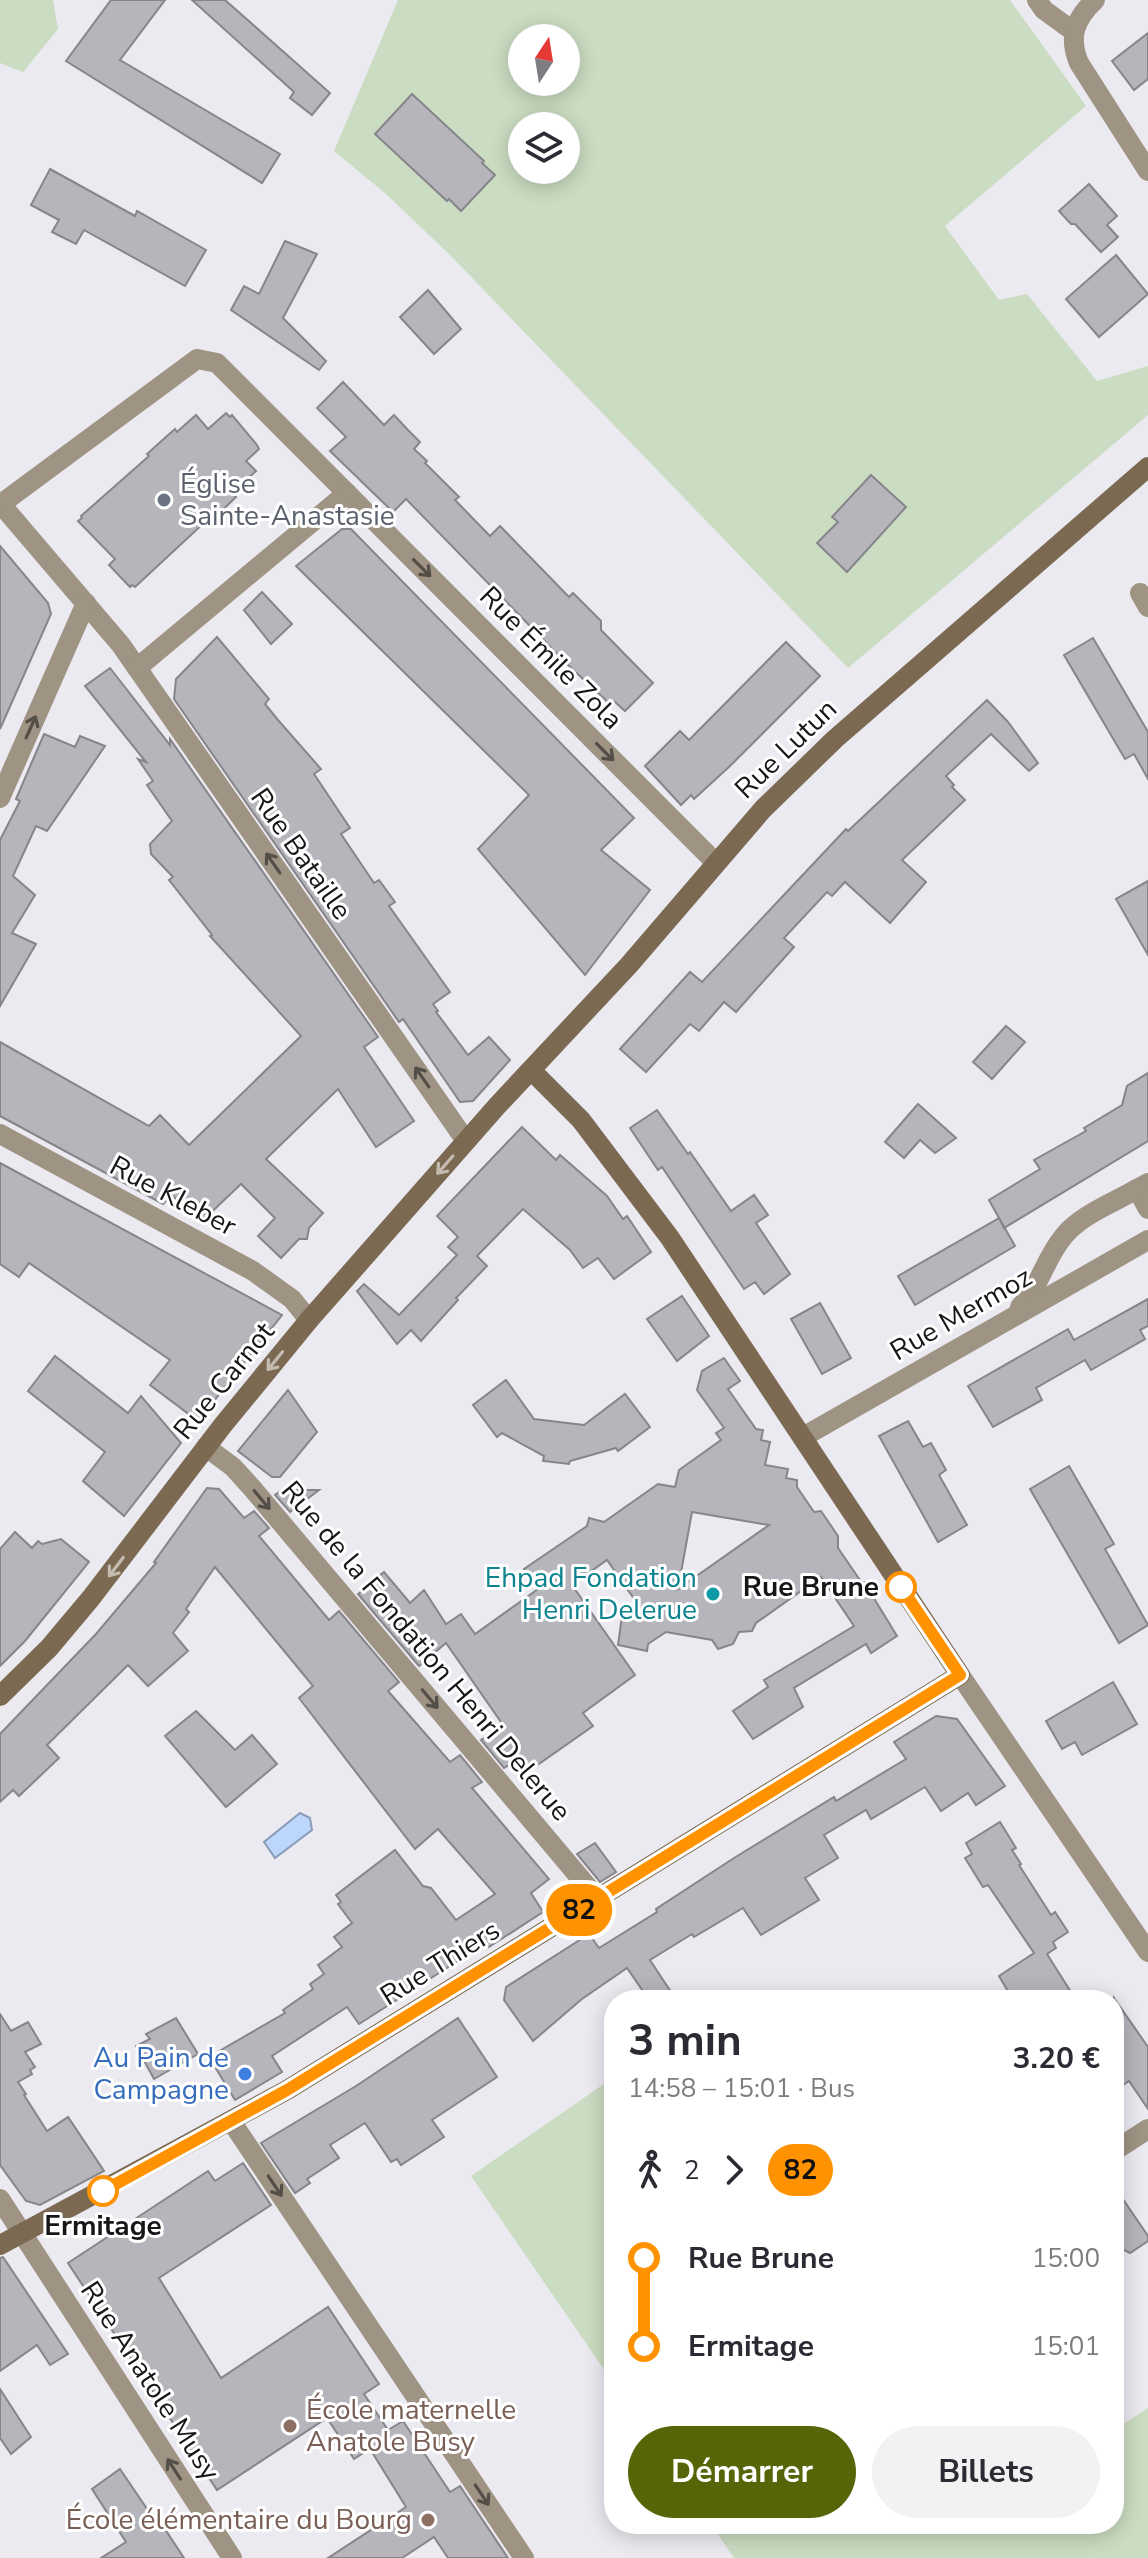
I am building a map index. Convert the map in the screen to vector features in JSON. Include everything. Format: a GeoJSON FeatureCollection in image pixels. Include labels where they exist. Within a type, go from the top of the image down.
{"type":"FeatureCollection","features":[{"type":"Feature","properties":{"kind":"main road","name":"Rue Lutun"},"geometry":{"type":"LineString","coordinates":[[497,1106],[618,977],[763,809],[825,748],[1148,467]]}},
{"type":"Feature","properties":{"kind":"main road"},"geometry":{"type":"LineString","coordinates":[[531,1070],[581,1120],[689,1265],[960,1675]]}},
{"type":"Feature","properties":{"kind":"main road","name":"Rue Carnot"},"geometry":{"type":"LineString","coordinates":[[0,1696],[61,1634],[309,1320],[497,1106]]}},
{"type":"Feature","properties":{"kind":"main road","name":"Rue Thiers"},"geometry":{"type":"LineString","coordinates":[[0,2245],[231,2121],[347,2054],[960,1675]]}},
{"type":"Feature","properties":{"kind":"street"},"geometry":{"type":"LineString","coordinates":[[1037,0],[1044,10],[1073,31]]}},
{"type":"Feature","properties":{"kind":"street"},"geometry":{"type":"LineString","coordinates":[[1095,0],[1081,14],[1073,31],[1073,47],[1079,63],[1148,171]]}},
{"type":"Feature","properties":{"kind":"street","name":"Rue Émile Zola"},"geometry":{"type":"LineString","coordinates":[[1,503],[197,359],[217,363],[715,862]]}},
{"type":"Feature","properties":{"kind":"street"},"geometry":{"type":"LineString","coordinates":[[137,668],[347,493]]}},
{"type":"Feature","properties":{"kind":"street","name":"Rue Bataille"},"geometry":{"type":"LineString","coordinates":[[1,503],[137,668],[466,1141]]}},
{"type":"Feature","properties":{"kind":"street"},"geometry":{"type":"LineString","coordinates":[[0,798],[86,603]]}},
{"type":"Feature","properties":{"kind":"street","name":"Rue Kleber"},"geometry":{"type":"LineString","coordinates":[[0,1134],[241,1264],[284,1293],[309,1320]]}},
{"type":"Feature","properties":{"kind":"street"},"geometry":{"type":"LineString","coordinates":[[1006,1320],[1036,1288],[1057,1245],[1070,1229],[1142,1186],[1148,1209]]}},
{"type":"Feature","properties":{"kind":"street","name":"Rue Mermoz"},"geometry":{"type":"LineString","coordinates":[[803,1437],[1148,1240]]}},
{"type":"Feature","properties":{"kind":"street","name":"Rue de la Fondation Henri Delerue"},"geometry":{"type":"LineString","coordinates":[[206,1447],[242,1476],[597,1898]]}},
{"type":"Feature","properties":{"kind":"street"},"geometry":{"type":"LineString","coordinates":[[960,1675],[1148,1952]]}},
{"type":"Feature","properties":{"kind":"street"},"geometry":{"type":"LineString","coordinates":[[231,2121],[524,2558]]}},
{"type":"Feature","properties":{"kind":"street"},"geometry":{"type":"LineString","coordinates":[[1124,2145],[1148,2129]]}},
{"type":"Feature","properties":{"kind":"street","name":"Rue Anatole Musy"},"geometry":{"type":"LineString","coordinates":[[0,2199],[232,2558]]}},
{"type":"Feature","properties":{"kind":"green space"},"geometry":{"type":"Polygon","coordinates":[[[0,0],[53,0],[58,29],[23,72],[0,63],[0,0]]]}},
{"type":"Feature","properties":{"kind":"green space"},"geometry":{"type":"Polygon","coordinates":[[[398,0],[1010,0],[1086,106],[945,226],[999,300],[1027,294],[1097,381],[1148,366],[1148,415],[848,668],[451,256],[385,193],[334,151],[398,0]]]}},
{"type":"Feature","properties":{"kind":"green space"},"geometry":{"type":"Polygon","coordinates":[[[604,2084],[604,2369],[471,2176],[604,2084]]]}},
{"type":"Feature","properties":{"kind":"green space"},"geometry":{"type":"Polygon","coordinates":[[[1148,2408],[1148,2558],[734,2558],[718,2534],[1124,2534],[1124,2424],[1148,2408]]]}},
{"type":"Feature","properties":{"kind":"water"},"geometry":{"type":"Polygon","coordinates":[[[300,1813],[310,1818],[312,1830],[275,1858],[264,1842],[300,1813]]]}},
{"type":"Feature","properties":{"kind":"building"},"geometry":{"type":"Polygon","coordinates":[[[111,0],[165,0],[120,60],[280,154],[262,183],[66,61],[111,0]]]}},
{"type":"Feature","properties":{"kind":"building"},"geometry":{"type":"Polygon","coordinates":[[[192,0],[225,0],[330,93],[312,115],[290,98],[294,92],[192,0]]]}},
{"type":"Feature","properties":{"kind":"building"},"geometry":{"type":"Polygon","coordinates":[[[1148,33],[1148,79],[1134,90],[1112,61],[1148,33]]]}},
{"type":"Feature","properties":{"kind":"building"},"geometry":{"type":"Polygon","coordinates":[[[412,94],[495,175],[461,211],[375,134],[412,94]]]}},
{"type":"Feature","properties":{"kind":"building"},"geometry":{"type":"Polygon","coordinates":[[[50,169],[135,216],[137,211],[206,250],[185,286],[84,230],[76,244],[52,232],[59,220],[31,205],[50,169]]]}},
{"type":"Feature","properties":{"kind":"building"},"geometry":{"type":"Polygon","coordinates":[[[1089,184],[1117,216],[1107,225],[1118,237],[1101,252],[1059,211],[1089,184]]]}},
{"type":"Feature","properties":{"kind":"building"},"geometry":{"type":"Polygon","coordinates":[[[285,241],[317,254],[283,318],[326,361],[319,370],[231,310],[244,286],[259,294],[285,241]]]}},
{"type":"Feature","properties":{"kind":"building"},"geometry":{"type":"Polygon","coordinates":[[[1116,255],[1148,294],[1099,337],[1066,299],[1116,255]]]}},
{"type":"Feature","properties":{"kind":"building"},"geometry":{"type":"Polygon","coordinates":[[[428,290],[461,329],[434,354],[400,317],[428,290]]]}},
{"type":"Feature","properties":{"kind":"building"},"geometry":{"type":"Polygon","coordinates":[[[343,382],[384,425],[394,415],[420,442],[414,449],[459,497],[455,500],[490,536],[500,526],[569,597],[573,593],[601,621],[601,630],[653,683],[625,711],[615,702],[612,706],[568,665],[406,499],[393,512],[330,451],[346,437],[317,408],[343,382]]]}},
{"type":"Feature","properties":{"kind":"building","name":"Église Sainte-Anastasie"},"geometry":{"type":"Polygon","coordinates":[[[226,413],[230,417],[232,415],[257,445],[259,449],[246,461],[256,471],[232,493],[236,497],[208,524],[206,521],[135,587],[130,587],[109,565],[115,559],[78,521],[175,429],[177,432],[196,415],[208,429],[226,413]]]}},
{"type":"Feature","properties":{"kind":"building"},"geometry":{"type":"Polygon","coordinates":[[[871,475],[906,507],[847,572],[817,543],[838,522],[832,517],[871,475]]]}},
{"type":"Feature","properties":{"kind":"building"},"geometry":{"type":"Polygon","coordinates":[[[342,529],[351,529],[634,818],[601,850],[650,890],[585,975],[478,849],[529,795],[296,566],[342,529]]]}},
{"type":"Feature","properties":{"kind":"building"},"geometry":{"type":"Polygon","coordinates":[[[0,546],[48,603],[51,614],[0,729],[0,546]]]}},
{"type":"Feature","properties":{"kind":"building"},"geometry":{"type":"Polygon","coordinates":[[[262,592],[292,624],[271,644],[244,610],[262,592]]]}},
{"type":"Feature","properties":{"kind":"building"},"geometry":{"type":"Polygon","coordinates":[[[217,637],[269,699],[265,704],[321,769],[314,774],[350,828],[341,834],[374,883],[379,880],[395,902],[389,906],[450,992],[433,1004],[436,1012],[468,1055],[489,1037],[510,1060],[473,1101],[460,1102],[403,1019],[399,1022],[174,699],[176,679],[217,637]]]}},
{"type":"Feature","properties":{"kind":"building"},"geometry":{"type":"Polygon","coordinates":[[[1093,638],[1148,732],[1148,779],[1134,754],[1125,759],[1064,655],[1093,638]]]}},
{"type":"Feature","properties":{"kind":"building"},"geometry":{"type":"Polygon","coordinates":[[[786,642],[820,676],[730,766],[694,799],[691,795],[681,805],[645,766],[680,731],[689,740],[786,642]]]}},
{"type":"Feature","properties":{"kind":"building"},"geometry":{"type":"Polygon","coordinates":[[[110,668],[170,745],[170,739],[378,1037],[364,1047],[414,1121],[376,1147],[338,1089],[266,1159],[323,1213],[309,1228],[307,1239],[299,1239],[281,1258],[258,1236],[275,1218],[241,1184],[200,1223],[172,1195],[163,1204],[0,1116],[0,1042],[149,1126],[160,1115],[189,1145],[301,1036],[210,936],[169,880],[173,877],[151,854],[150,844],[172,821],[147,785],[153,781],[138,759],[146,762],[85,686],[110,668]]]}},
{"type":"Feature","properties":{"kind":"building"},"geometry":{"type":"Polygon","coordinates":[[[987,700],[1008,722],[1038,763],[1029,771],[991,734],[946,776],[965,800],[902,860],[926,882],[890,923],[845,882],[832,896],[827,892],[784,938],[794,947],[736,1012],[724,1002],[699,1031],[690,1024],[646,1072],[620,1049],[690,972],[702,982],[846,829],[848,831],[987,700]]]}},
{"type":"Feature","properties":{"kind":"building"},"geometry":{"type":"Polygon","coordinates":[[[44,734],[75,747],[80,736],[105,746],[47,831],[36,826],[13,876],[35,895],[12,933],[36,944],[0,1006],[0,840],[20,801],[16,799],[44,734]]]}},
{"type":"Feature","properties":{"kind":"building"},"geometry":{"type":"Polygon","coordinates":[[[1148,881],[1148,955],[1116,899],[1148,881]]]}},
{"type":"Feature","properties":{"kind":"building"},"geometry":{"type":"Polygon","coordinates":[[[1006,1026],[1025,1042],[992,1079],[973,1062],[1006,1026]]]}},
{"type":"Feature","properties":{"kind":"building"},"geometry":{"type":"Polygon","coordinates":[[[1148,1073],[1148,1141],[1005,1228],[1015,1246],[915,1305],[898,1276],[999,1218],[989,1200],[1040,1169],[1034,1160],[1086,1131],[1084,1128],[1122,1105],[1127,1086],[1148,1073]]]}},
{"type":"Feature","properties":{"kind":"building"},"geometry":{"type":"Polygon","coordinates":[[[918,1104],[956,1138],[935,1153],[920,1140],[904,1158],[885,1142],[918,1104]]]}},
{"type":"Feature","properties":{"kind":"building"},"geometry":{"type":"Polygon","coordinates":[[[657,1110],[731,1211],[754,1195],[768,1215],[756,1223],[790,1274],[764,1294],[755,1282],[744,1289],[662,1167],[658,1170],[630,1128],[657,1110]]]}},
{"type":"Feature","properties":{"kind":"building"},"geometry":{"type":"Polygon","coordinates":[[[522,1127],[556,1160],[560,1155],[607,1196],[623,1219],[627,1216],[651,1252],[614,1279],[598,1258],[583,1268],[570,1250],[523,1209],[477,1256],[487,1266],[421,1341],[411,1330],[397,1344],[357,1291],[364,1284],[399,1315],[457,1255],[448,1247],[458,1237],[437,1216],[522,1127]]]}},
{"type":"Feature","properties":{"kind":"building"},"geometry":{"type":"Polygon","coordinates":[[[0,1163],[282,1315],[198,1421],[150,1385],[170,1360],[29,1263],[19,1277],[0,1264],[0,1163]]]}},
{"type":"Feature","properties":{"kind":"building"},"geometry":{"type":"Polygon","coordinates":[[[682,1296],[709,1336],[677,1361],[647,1319],[682,1296]]]}},
{"type":"Feature","properties":{"kind":"building"},"geometry":{"type":"Polygon","coordinates":[[[1148,1299],[1148,1326],[1140,1330],[1145,1339],[1091,1370],[1085,1360],[1036,1388],[1042,1400],[993,1427],[968,1386],[1068,1329],[1074,1340],[1148,1299]]]}},
{"type":"Feature","properties":{"kind":"building"},"geometry":{"type":"Polygon","coordinates":[[[820,1303],[851,1358],[822,1374],[791,1319],[820,1303]]]}},
{"type":"Feature","properties":{"kind":"building"},"geometry":{"type":"Polygon","coordinates":[[[55,1356],[128,1413],[141,1396],[181,1443],[124,1516],[83,1481],[105,1452],[28,1391],[55,1356]]]}},
{"type":"Feature","properties":{"kind":"building","name":"Ehpad Fondation Henri Delerue"},"geometry":{"type":"Polygon","coordinates":[[[724,1358],[740,1381],[728,1389],[756,1429],[763,1430],[761,1440],[770,1442],[765,1465],[788,1469],[786,1478],[797,1480],[797,1487],[814,1512],[821,1511],[838,1536],[838,1548],[864,1582],[897,1636],[871,1653],[866,1644],[794,1688],[803,1707],[753,1739],[733,1711],[768,1687],[764,1680],[854,1626],[821,1577],[756,1623],[752,1631],[739,1632],[733,1644],[718,1649],[712,1640],[666,1632],[648,1644],[647,1651],[618,1645],[622,1616],[648,1619],[607,1560],[572,1585],[635,1675],[583,1713],[593,1726],[523,1775],[514,1762],[504,1768],[481,1740],[503,1725],[446,1643],[419,1666],[358,1594],[384,1572],[410,1603],[424,1590],[446,1624],[461,1614],[475,1634],[538,1589],[524,1569],[587,1526],[589,1518],[604,1522],[658,1484],[675,1487],[679,1470],[721,1440],[716,1433],[724,1428],[697,1390],[702,1371],[724,1358]],[[692,1512],[678,1589],[769,1525],[692,1512]]]}},
{"type":"Feature","properties":{"kind":"building"},"geometry":{"type":"Polygon","coordinates":[[[506,1380],[534,1419],[584,1425],[625,1394],[650,1427],[618,1451],[616,1448],[570,1461],[569,1464],[543,1461],[544,1456],[502,1433],[497,1437],[473,1405],[506,1380]]]}},
{"type":"Feature","properties":{"kind":"building"},"geometry":{"type":"Polygon","coordinates":[[[288,1390],[317,1432],[280,1477],[272,1477],[238,1451],[288,1390]]]}},
{"type":"Feature","properties":{"kind":"building"},"geometry":{"type":"Polygon","coordinates":[[[908,1421],[923,1447],[931,1443],[946,1470],[939,1475],[967,1525],[938,1542],[879,1436],[908,1421]]]}},
{"type":"Feature","properties":{"kind":"building"},"geometry":{"type":"Polygon","coordinates":[[[1069,1466],[1114,1544],[1105,1549],[1148,1625],[1119,1643],[1030,1489],[1069,1466]]]}},
{"type":"Feature","properties":{"kind":"building"},"geometry":{"type":"Polygon","coordinates":[[[207,1488],[219,1489],[244,1518],[254,1511],[269,1528],[259,1536],[329,1620],[339,1611],[399,1682],[388,1691],[450,1762],[460,1755],[482,1782],[472,1788],[549,1879],[531,1893],[543,1912],[489,1947],[486,1943],[359,2024],[347,2007],[272,2056],[282,2072],[235,2100],[209,2057],[285,2013],[283,2010],[313,1989],[310,1984],[324,1974],[318,1965],[342,1947],[334,1937],[352,1923],[338,1904],[341,1902],[336,1895],[395,1850],[423,1886],[431,1888],[456,1920],[495,1894],[438,1829],[415,1849],[299,1698],[313,1686],[215,1567],[173,1633],[188,1651],[148,1686],[128,1665],[47,1745],[59,1758],[19,1796],[13,1790],[0,1802],[0,1734],[96,1634],[156,1563],[207,1488]]]}},
{"type":"Feature","properties":{"kind":"building"},"geometry":{"type":"Polygon","coordinates":[[[282,1490],[319,1490],[290,1512],[275,1495],[282,1490]]]}},
{"type":"Feature","properties":{"kind":"building"},"geometry":{"type":"Polygon","coordinates":[[[15,1532],[32,1548],[38,1541],[42,1544],[61,1539],[89,1562],[25,1641],[0,1666],[0,1549],[15,1532]]]}},
{"type":"Feature","properties":{"kind":"building"},"geometry":{"type":"Polygon","coordinates":[[[1113,1682],[1137,1724],[1082,1755],[1075,1742],[1062,1749],[1046,1721],[1113,1682]]]}},
{"type":"Feature","properties":{"kind":"building"},"geometry":{"type":"Polygon","coordinates":[[[196,1711],[235,1750],[252,1735],[277,1764],[226,1807],[165,1736],[196,1711]]]}},
{"type":"Feature","properties":{"kind":"building"},"geometry":{"type":"Polygon","coordinates":[[[936,1716],[957,1719],[1005,1786],[976,1805],[968,1793],[941,1811],[925,1787],[871,1819],[866,1810],[824,1835],[838,1858],[805,1878],[819,1900],[761,1935],[743,1908],[650,1960],[670,1990],[642,1990],[627,1968],[582,1999],[533,2041],[504,2000],[506,1987],[589,1934],[599,1948],[734,1858],[834,1797],[836,1801],[906,1759],[894,1742],[936,1716]]]}},
{"type":"Feature","properties":{"kind":"building"},"geometry":{"type":"Polygon","coordinates":[[[1000,1822],[1016,1848],[1012,1850],[1019,1865],[1051,1915],[1055,1912],[1068,1932],[1053,1942],[1056,1948],[1047,1954],[1070,1990],[1007,1990],[999,1976],[1034,1953],[988,1885],[983,1887],[965,1858],[972,1854],[966,1843],[1000,1822]]]}},
{"type":"Feature","properties":{"kind":"building"},"geometry":{"type":"Polygon","coordinates":[[[595,1843],[616,1872],[600,1882],[577,1854],[595,1843]]]}},
{"type":"Feature","properties":{"kind":"building"},"geometry":{"type":"Polygon","coordinates":[[[1124,2012],[1148,2047],[1148,2109],[1129,2081],[1124,2084],[1124,2012]]]}},
{"type":"Feature","properties":{"kind":"building"},"geometry":{"type":"Polygon","coordinates":[[[0,2014],[11,2031],[28,2022],[41,2044],[25,2052],[35,2067],[30,2070],[32,2074],[18,2082],[47,2131],[68,2117],[104,2171],[40,2205],[26,2201],[0,2165],[0,2014]]]}},
{"type":"Feature","properties":{"kind":"building"},"geometry":{"type":"Polygon","coordinates":[[[176,2018],[198,2054],[154,2079],[136,2046],[150,2039],[146,2034],[176,2018]]]}},
{"type":"Feature","properties":{"kind":"building"},"geometry":{"type":"Polygon","coordinates":[[[458,2018],[497,2077],[432,2120],[444,2137],[401,2165],[397,2159],[391,2162],[365,2123],[330,2145],[339,2158],[307,2179],[310,2183],[295,2193],[261,2143],[356,2086],[458,2018]]]}},
{"type":"Feature","properties":{"kind":"building"},"geometry":{"type":"Polygon","coordinates":[[[243,2163],[271,2205],[159,2278],[221,2378],[328,2307],[379,2384],[364,2394],[388,2430],[403,2421],[450,2492],[460,2486],[508,2558],[448,2558],[434,2537],[402,2558],[328,2558],[406,2507],[370,2449],[354,2459],[327,2418],[217,2490],[68,2263],[208,2171],[215,2181],[243,2163]]]}},
{"type":"Feature","properties":{"kind":"building"},"geometry":{"type":"Polygon","coordinates":[[[1124,2201],[1148,2236],[1148,2241],[1130,2253],[1124,2250],[1124,2201]]]}},
{"type":"Feature","properties":{"kind":"building"},"geometry":{"type":"Polygon","coordinates":[[[3,2257],[68,2354],[50,2365],[37,2345],[0,2371],[0,2258],[3,2257]]]}},
{"type":"Feature","properties":{"kind":"building"},"geometry":{"type":"Polygon","coordinates":[[[0,2389],[31,2437],[11,2454],[0,2438],[0,2389]]]}},
{"type":"Feature","properties":{"kind":"building"},"geometry":{"type":"Polygon","coordinates":[[[120,2469],[184,2558],[101,2558],[126,2542],[92,2489],[120,2469]]]}},
{"type":"Feature","properties":{"kind":"bus line","name":"82"},"geometry":{"type":"LineString","coordinates":[[103,2191],[287,2090],[960,1675],[901,1587]]}},
{"type":"Feature","properties":{"kind":"place","name":"Église Sainte-Anastasie"},"geometry":{"type":"Point","coordinates":[164,500]}},
{"type":"Feature","properties":{"kind":"place","name":"Rue Brune"},"geometry":{"type":"Point","coordinates":[901,1587]}},
{"type":"Feature","properties":{"kind":"place","name":"Ehpad Fondation Henri Delerue"},"geometry":{"type":"Point","coordinates":[713,1594]}},
{"type":"Feature","properties":{"kind":"place","name":"Au Pain de Campagne"},"geometry":{"type":"Point","coordinates":[245,2074]}},
{"type":"Feature","properties":{"kind":"place","name":"Ermitage"},"geometry":{"type":"Point","coordinates":[103,2191]}},
{"type":"Feature","properties":{"kind":"place","name":"École maternelle Anatole Busy"},"geometry":{"type":"Point","coordinates":[290,2426]}},
{"type":"Feature","properties":{"kind":"place","name":"École élémentaire du Bourg"},"geometry":{"type":"Point","coordinates":[428,2520]}}]}
